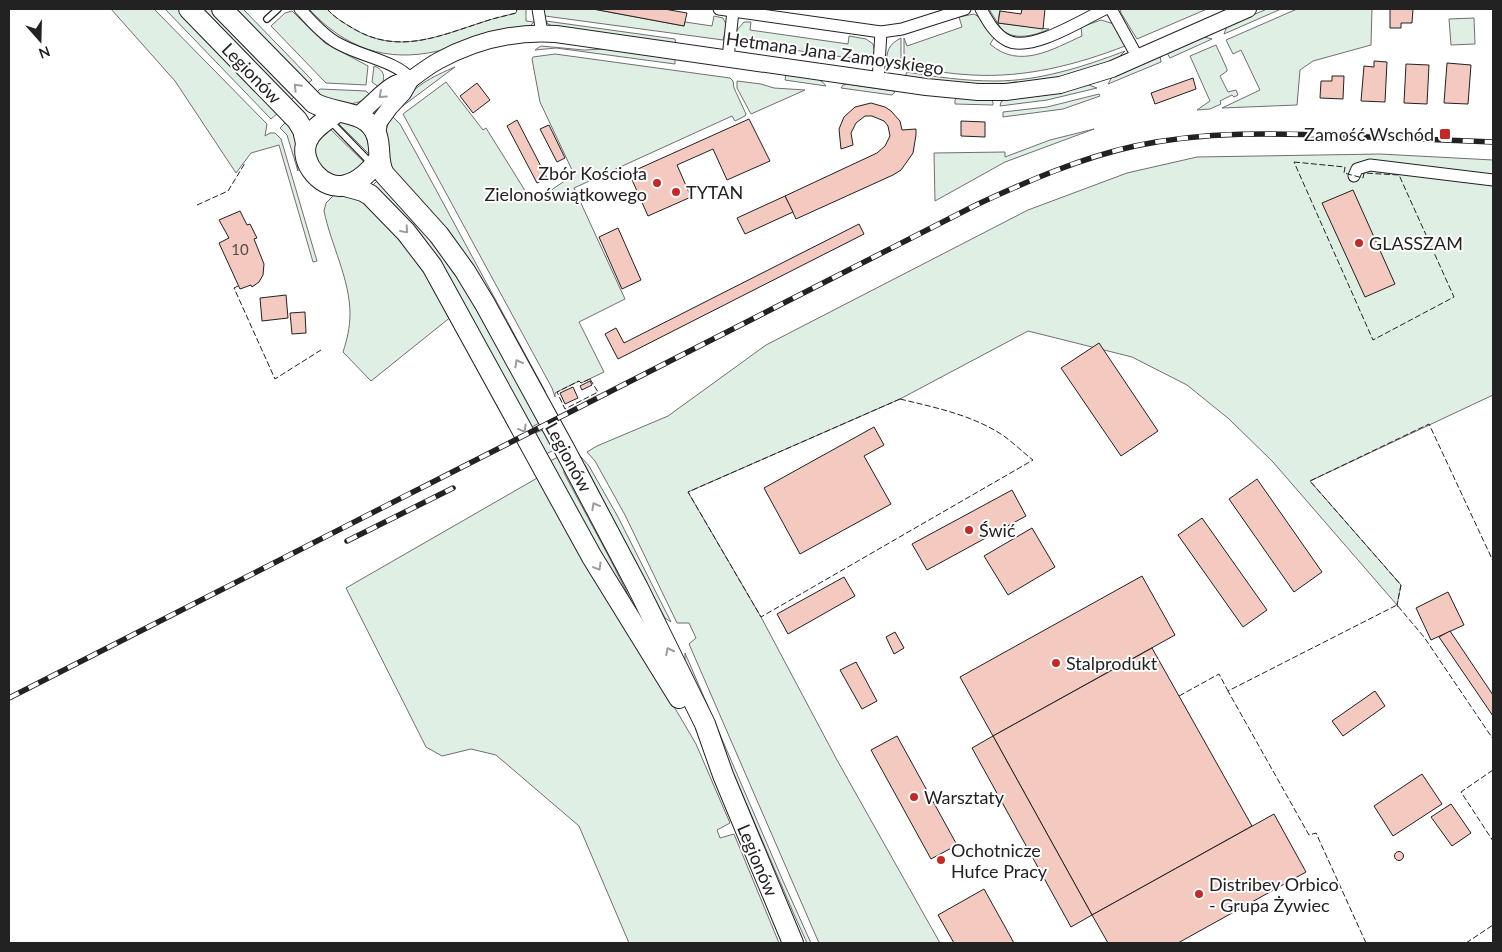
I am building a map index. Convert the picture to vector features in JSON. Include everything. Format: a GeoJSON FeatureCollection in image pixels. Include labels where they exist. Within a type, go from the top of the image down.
{"type":"FeatureCollection","features":[{"type":"Feature","properties":{"kind":"highway","name":"Legionów"},"geometry":{"type":"LineString","coordinates":[[189,9],[297,120],[303,130],[306,143],[306,158],[314,174],[327,183],[363,191],[370,195],[406,232],[436,271],[592,557],[653,653],[723,776]]}},
{"type":"Feature","properties":{"kind":"highway","name":"Legionów"},"geometry":{"type":"LineString","coordinates":[[222,9],[314,104],[347,114]]}},
{"type":"Feature","properties":{"kind":"highway"},"geometry":{"type":"LineString","coordinates":[[306,143],[316,129],[347,114],[368,123],[377,135]]}},
{"type":"Feature","properties":{"kind":"highway","name":"Legionów"},"geometry":{"type":"LineString","coordinates":[[377,135],[382,171],[387,179],[439,235],[465,271],[566,450],[638,588],[705,724],[723,776],[793,943]]}},
{"type":"Feature","properties":{"kind":"highway"},"geometry":{"type":"LineString","coordinates":[[345,186],[363,176],[379,159]]}},
{"type":"Feature","properties":{"kind":"street"},"geometry":{"type":"LineString","coordinates":[[300,9],[334,41],[366,56],[398,67],[411,79]]}},
{"type":"Feature","properties":{"kind":"street"},"geometry":{"type":"LineString","coordinates":[[538,9],[542,33]]}},
{"type":"Feature","properties":{"kind":"street"},"geometry":{"type":"LineString","coordinates":[[719,9],[881,32],[902,29],[965,9]]}},
{"type":"Feature","properties":{"kind":"street"},"geometry":{"type":"LineString","coordinates":[[981,9],[1001,36],[1008,41],[1024,43],[1041,40],[1105,9]]}},
{"type":"Feature","properties":{"kind":"street"},"geometry":{"type":"LineString","coordinates":[[1112,9],[1138,58]]}},
{"type":"Feature","properties":{"kind":"street","name":"Hetmana Jana Zamoyskiego"},"geometry":{"type":"LineString","coordinates":[[347,114],[367,109],[394,84],[411,79],[439,61],[475,45],[503,36],[542,33],[728,58],[878,81],[953,91],[978,92],[1033,90],[1085,78],[1138,58],[1248,9]]}},
{"type":"Feature","properties":{"kind":"street"},"geometry":{"type":"LineString","coordinates":[[728,58],[733,12]]}},
{"type":"Feature","properties":{"kind":"street"},"geometry":{"type":"LineString","coordinates":[[878,81],[881,32]]}},
{"type":"Feature","properties":{"kind":"street","name":"Hetmana Jana Zamoyskiego"},"geometry":{"type":"LineString","coordinates":[[377,135],[380,122],[411,79]]}},
{"type":"Feature","properties":{"kind":"street"},"geometry":{"type":"LineString","coordinates":[[1354,176],[1357,169],[1370,165],[1493,180]]}},
{"type":"Feature","properties":{"kind":"lane"},"geometry":{"type":"LineString","coordinates":[[267,19],[278,9]]}},
{"type":"Feature","properties":{"kind":"lane"},"geometry":{"type":"LineString","coordinates":[[347,114],[334,124],[368,160],[379,159]]}},
{"type":"Feature","properties":{"kind":"green space"},"geometry":{"type":"Polygon","coordinates":[[[111,9],[154,9],[267,124],[265,136],[275,133],[281,139],[317,261],[313,262],[279,145],[251,153],[236,173],[175,81],[111,9]]]}},
{"type":"Feature","properties":{"kind":"green space"},"geometry":{"type":"Polygon","coordinates":[[[165,9],[178,9],[279,112],[271,119],[165,9]]]}},
{"type":"Feature","properties":{"kind":"green space"},"geometry":{"type":"Polygon","coordinates":[[[199,9],[211,9],[295,96],[289,102],[199,9]]]}},
{"type":"Feature","properties":{"kind":"green space"},"geometry":{"type":"Polygon","coordinates":[[[232,9],[243,9],[312,80],[306,85],[232,9]]]}},
{"type":"Feature","properties":{"kind":"green space"},"geometry":{"type":"Polygon","coordinates":[[[309,9],[327,9],[343,22],[370,37],[403,42],[450,33],[491,19],[516,13],[517,9],[526,9],[526,21],[534,22],[529,27],[438,51],[401,55],[384,53],[352,43],[337,34],[309,9]]]}},
{"type":"Feature","properties":{"kind":"green space"},"geometry":{"type":"Polygon","coordinates":[[[543,9],[593,9],[684,26],[685,22],[712,26],[714,16],[723,18],[727,26],[723,40],[545,16],[543,9]]]}},
{"type":"Feature","properties":{"kind":"green space"},"geometry":{"type":"Polygon","coordinates":[[[989,9],[1000,9],[998,23],[1049,29],[1037,34],[1010,35],[1000,27],[989,9]]]}},
{"type":"Feature","properties":{"kind":"green space"},"geometry":{"type":"Polygon","coordinates":[[[1120,9],[1207,9],[1137,39],[1120,9]]]}},
{"type":"Feature","properties":{"kind":"green space"},"geometry":{"type":"Polygon","coordinates":[[[1267,9],[1281,9],[1224,34],[1227,26],[1267,9]]]}},
{"type":"Feature","properties":{"kind":"green space"},"geometry":{"type":"Polygon","coordinates":[[[1297,9],[1372,9],[1371,45],[1313,61],[1300,70],[1297,105],[1222,108],[1260,90],[1241,50],[1233,54],[1226,40],[1297,9]]]}},
{"type":"Feature","properties":{"kind":"green space"},"geometry":{"type":"Polygon","coordinates":[[[292,11],[325,43],[368,66],[366,85],[326,83],[271,26],[285,13],[292,11]]]}},
{"type":"Feature","properties":{"kind":"green space"},"geometry":{"type":"Polygon","coordinates":[[[974,14],[979,17],[994,38],[990,44],[1001,52],[1013,56],[1036,55],[1048,51],[1082,36],[1081,27],[1101,20],[1114,24],[1125,46],[1088,59],[1050,69],[1011,74],[947,73],[904,67],[904,38],[907,46],[962,27],[959,17],[974,14]]]}},
{"type":"Feature","properties":{"kind":"green space"},"geometry":{"type":"Polygon","coordinates":[[[1474,18],[1475,44],[1451,45],[1449,19],[1474,18]]]}},
{"type":"Feature","properties":{"kind":"green space"},"geometry":{"type":"Polygon","coordinates":[[[546,21],[675,39],[676,44],[554,27],[546,21]]]}},
{"type":"Feature","properties":{"kind":"green space"},"geometry":{"type":"Polygon","coordinates":[[[744,22],[751,22],[750,30],[848,44],[849,36],[866,39],[873,44],[875,52],[872,61],[736,42],[737,30],[744,22]]]}},
{"type":"Feature","properties":{"kind":"green space"},"geometry":{"type":"Polygon","coordinates":[[[1204,37],[1212,39],[1170,58],[1167,53],[1204,37]]]}},
{"type":"Feature","properties":{"kind":"green space"},"geometry":{"type":"Polygon","coordinates":[[[901,38],[901,66],[887,64],[889,48],[901,38]]]}},
{"type":"Feature","properties":{"kind":"green space"},"geometry":{"type":"Polygon","coordinates":[[[1216,45],[1227,69],[1220,76],[1228,92],[1236,90],[1238,95],[1234,97],[1232,95],[1220,101],[1221,104],[1210,109],[1197,110],[1210,101],[1190,56],[1216,45]]]}},
{"type":"Feature","properties":{"kind":"green space"},"geometry":{"type":"Polygon","coordinates":[[[541,46],[584,50],[604,49],[675,59],[675,64],[556,48],[535,50],[541,46]]]}},
{"type":"Feature","properties":{"kind":"green space"},"geometry":{"type":"Polygon","coordinates":[[[1125,51],[1117,59],[1077,74],[1036,82],[983,86],[905,77],[907,72],[973,80],[1028,79],[1077,68],[1125,51]]]}},
{"type":"Feature","properties":{"kind":"green space"},"geometry":{"type":"Polygon","coordinates":[[[555,54],[730,78],[733,81],[734,88],[746,114],[735,121],[732,116],[574,188],[625,299],[579,322],[604,372],[581,383],[579,381],[555,393],[555,397],[552,388],[403,114],[446,82],[483,130],[486,128],[529,197],[538,199],[569,178],[572,170],[540,102],[532,59],[533,57],[555,54]]]}},
{"type":"Feature","properties":{"kind":"green space"},"geometry":{"type":"Polygon","coordinates":[[[1160,56],[1161,62],[1108,84],[1112,77],[1160,56]]]}},
{"type":"Feature","properties":{"kind":"green space"},"geometry":{"type":"Polygon","coordinates":[[[374,66],[382,72],[384,78],[380,88],[372,82],[374,66]]]}},
{"type":"Feature","properties":{"kind":"green space"},"geometry":{"type":"Polygon","coordinates":[[[455,67],[400,108],[410,94],[423,83],[455,67]]]}},
{"type":"Feature","properties":{"kind":"green space"},"geometry":{"type":"Polygon","coordinates":[[[786,74],[814,78],[823,82],[826,86],[785,80],[786,74]]]}},
{"type":"Feature","properties":{"kind":"green space"},"geometry":{"type":"Polygon","coordinates":[[[737,81],[761,84],[774,88],[805,90],[751,114],[737,88],[737,81]]]}},
{"type":"Feature","properties":{"kind":"green space"},"geometry":{"type":"Polygon","coordinates":[[[847,84],[895,92],[892,95],[841,88],[847,84]]]}},
{"type":"Feature","properties":{"kind":"green space"},"geometry":{"type":"Polygon","coordinates":[[[1089,85],[1097,88],[1047,100],[1000,106],[1004,100],[1046,95],[1089,85]]]}},
{"type":"Feature","properties":{"kind":"green space"},"geometry":{"type":"Polygon","coordinates":[[[320,89],[366,91],[371,96],[356,103],[343,104],[329,101],[315,94],[320,89]]]}},
{"type":"Feature","properties":{"kind":"green space"},"geometry":{"type":"Polygon","coordinates":[[[1099,94],[1100,96],[1063,109],[1003,117],[1003,112],[1047,107],[1099,94]]]}},
{"type":"Feature","properties":{"kind":"green space"},"geometry":{"type":"Polygon","coordinates":[[[957,98],[991,100],[993,105],[955,104],[957,98]]]}},
{"type":"Feature","properties":{"kind":"green space"},"geometry":{"type":"Polygon","coordinates":[[[391,115],[400,124],[415,151],[545,391],[548,401],[391,171],[386,130],[391,115]]]}},
{"type":"Feature","properties":{"kind":"green space"},"geometry":{"type":"Polygon","coordinates":[[[287,121],[294,133],[298,171],[287,135],[280,128],[287,121]]]}},
{"type":"Feature","properties":{"kind":"green space"},"geometry":{"type":"Polygon","coordinates":[[[343,122],[360,129],[366,136],[370,155],[338,123],[343,122]]]}},
{"type":"Feature","properties":{"kind":"green space"},"geometry":{"type":"Polygon","coordinates":[[[328,127],[366,164],[346,178],[329,174],[319,165],[315,152],[316,143],[328,127]]]}},
{"type":"Feature","properties":{"kind":"green space"},"geometry":{"type":"Polygon","coordinates":[[[1094,129],[1005,162],[935,201],[934,153],[1005,152],[1005,157],[1050,140],[1094,129]]]}},
{"type":"Feature","properties":{"kind":"green space"},"geometry":{"type":"Polygon","coordinates":[[[1380,154],[1493,160],[1493,395],[1310,481],[1401,585],[1397,605],[1273,462],[1229,419],[1187,385],[1132,357],[1028,331],[900,399],[688,492],[761,617],[837,760],[940,943],[819,943],[689,644],[696,638],[689,623],[677,623],[625,515],[595,461],[587,452],[668,416],[766,345],[1028,210],[1127,173],[1197,157],[1380,154]]]}},
{"type":"Feature","properties":{"kind":"green space"},"geometry":{"type":"Polygon","coordinates":[[[377,181],[418,223],[452,267],[541,422],[530,428],[372,186],[377,181]]]}},
{"type":"Feature","properties":{"kind":"green space"},"geometry":{"type":"Polygon","coordinates":[[[334,195],[360,199],[406,242],[452,316],[371,381],[343,352],[349,324],[349,301],[344,275],[324,211],[326,203],[334,195]]]}},
{"type":"Feature","properties":{"kind":"green space"},"geometry":{"type":"Polygon","coordinates":[[[545,429],[556,449],[544,455],[533,434],[545,429]]]}},
{"type":"Feature","properties":{"kind":"green space"},"geometry":{"type":"Polygon","coordinates":[[[574,449],[589,466],[618,517],[671,622],[665,618],[585,465],[579,460],[574,449]]]}},
{"type":"Feature","properties":{"kind":"green space"},"geometry":{"type":"Polygon","coordinates":[[[558,457],[564,473],[652,642],[548,462],[558,457]]]}},
{"type":"Feature","properties":{"kind":"green space"},"geometry":{"type":"Polygon","coordinates":[[[539,477],[696,744],[730,823],[717,830],[720,838],[734,834],[779,943],[629,943],[579,826],[496,755],[471,749],[442,756],[426,747],[346,588],[539,477]]]}},
{"type":"Feature","properties":{"kind":"green space"},"geometry":{"type":"Polygon","coordinates":[[[685,653],[811,943],[807,943],[793,912],[685,661],[685,653]]]}},
{"type":"Feature","properties":{"kind":"building"},"geometry":{"type":"Polygon","coordinates":[[[593,9],[664,9],[687,13],[684,26],[593,9]]]}},
{"type":"Feature","properties":{"kind":"building"},"geometry":{"type":"Polygon","coordinates":[[[1022,9],[1045,9],[1043,29],[998,23],[1000,11],[1021,14],[1022,9]]]}},
{"type":"Feature","properties":{"kind":"building"},"geometry":{"type":"Polygon","coordinates":[[[1390,9],[1413,9],[1412,23],[1401,23],[1401,28],[1390,28],[1390,9]]]}},
{"type":"Feature","properties":{"kind":"building"},"geometry":{"type":"Polygon","coordinates":[[[1374,61],[1387,62],[1385,102],[1361,101],[1364,66],[1374,67],[1374,61]]]}},
{"type":"Feature","properties":{"kind":"building"},"geometry":{"type":"Polygon","coordinates":[[[1447,63],[1471,65],[1468,104],[1444,103],[1447,63]]]}},
{"type":"Feature","properties":{"kind":"building"},"geometry":{"type":"Polygon","coordinates":[[[1406,64],[1429,65],[1427,104],[1404,103],[1406,64]]]}},
{"type":"Feature","properties":{"kind":"building"},"geometry":{"type":"Polygon","coordinates":[[[1332,76],[1344,76],[1343,99],[1320,98],[1321,81],[1332,81],[1332,76]]]}},
{"type":"Feature","properties":{"kind":"building"},"geometry":{"type":"Polygon","coordinates":[[[1193,78],[1196,89],[1155,104],[1151,93],[1193,78]]]}},
{"type":"Feature","properties":{"kind":"building"},"geometry":{"type":"Polygon","coordinates":[[[477,83],[490,100],[473,113],[460,96],[477,83]]]}},
{"type":"Feature","properties":{"kind":"building"},"geometry":{"type":"Polygon","coordinates":[[[871,103],[891,111],[900,121],[902,130],[916,129],[913,153],[901,170],[893,175],[796,219],[785,196],[877,153],[885,146],[890,136],[888,126],[884,121],[872,116],[865,116],[856,123],[851,133],[853,145],[841,149],[839,129],[844,117],[855,107],[871,103]]]}},
{"type":"Feature","properties":{"kind":"building"},"geometry":{"type":"Polygon","coordinates":[[[749,119],[770,161],[727,180],[713,149],[677,165],[691,197],[648,216],[629,173],[749,119]]]}},
{"type":"Feature","properties":{"kind":"building"},"geometry":{"type":"Polygon","coordinates":[[[517,120],[547,178],[537,183],[507,126],[517,120]]]}},
{"type":"Feature","properties":{"kind":"building"},"geometry":{"type":"Polygon","coordinates":[[[961,121],[985,122],[985,137],[961,136],[961,121]]]}},
{"type":"Feature","properties":{"kind":"building"},"geometry":{"type":"Polygon","coordinates":[[[549,125],[565,158],[557,162],[540,129],[549,125]]]}},
{"type":"Feature","properties":{"kind":"building","name":"GLASSZAM"},"geometry":{"type":"Polygon","coordinates":[[[1353,190],[1395,284],[1365,297],[1322,203],[1353,190]]]}},
{"type":"Feature","properties":{"kind":"building"},"geometry":{"type":"Polygon","coordinates":[[[785,196],[793,212],[745,234],[737,218],[785,196]]]}},
{"type":"Feature","properties":{"kind":"building"},"geometry":{"type":"Polygon","coordinates":[[[240,211],[247,225],[250,224],[257,238],[254,239],[264,264],[263,275],[259,282],[252,287],[251,285],[240,289],[219,243],[229,238],[219,220],[240,211]]]}},
{"type":"Feature","properties":{"kind":"building"},"geometry":{"type":"Polygon","coordinates":[[[859,224],[864,234],[618,359],[605,334],[616,328],[624,343],[859,224]]]}},
{"type":"Feature","properties":{"kind":"building"},"geometry":{"type":"Polygon","coordinates":[[[618,228],[641,280],[622,289],[599,237],[618,228]]]}},
{"type":"Feature","properties":{"kind":"building"},"geometry":{"type":"Polygon","coordinates":[[[286,295],[288,318],[262,321],[260,298],[286,295]]]}},
{"type":"Feature","properties":{"kind":"building"},"geometry":{"type":"Polygon","coordinates":[[[305,312],[306,333],[292,334],[290,313],[305,312]]]}},
{"type":"Feature","properties":{"kind":"building"},"geometry":{"type":"Polygon","coordinates":[[[1099,343],[1158,431],[1121,456],[1061,368],[1099,343]]]}},
{"type":"Feature","properties":{"kind":"building"},"geometry":{"type":"Polygon","coordinates":[[[590,381],[592,385],[582,390],[580,386],[590,381]]]}},
{"type":"Feature","properties":{"kind":"building"},"geometry":{"type":"Polygon","coordinates":[[[573,387],[578,398],[565,404],[560,393],[573,387]]]}},
{"type":"Feature","properties":{"kind":"building"},"geometry":{"type":"Polygon","coordinates":[[[874,427],[884,445],[864,456],[891,504],[800,554],[764,488],[874,427]]]}},
{"type":"Feature","properties":{"kind":"building"},"geometry":{"type":"Polygon","coordinates":[[[1257,479],[1322,572],[1294,592],[1229,499],[1257,479]]]}},
{"type":"Feature","properties":{"kind":"building","name":"Świć"},"geometry":{"type":"Polygon","coordinates":[[[1012,490],[1026,516],[927,570],[912,544],[1012,490]]]}},
{"type":"Feature","properties":{"kind":"building"},"geometry":{"type":"Polygon","coordinates":[[[1202,518],[1267,610],[1243,627],[1178,535],[1202,518]]]}},
{"type":"Feature","properties":{"kind":"building"},"geometry":{"type":"Polygon","coordinates":[[[1032,528],[1055,567],[1008,595],[984,556],[1032,528]]]}},
{"type":"Feature","properties":{"kind":"building","name":"Stalprodukt"},"geometry":{"type":"Polygon","coordinates":[[[1142,576],[1175,635],[993,736],[960,677],[1142,576]]]}},
{"type":"Feature","properties":{"kind":"building"},"geometry":{"type":"Polygon","coordinates":[[[844,577],[855,596],[788,634],[777,614],[844,577]]]}},
{"type":"Feature","properties":{"kind":"building"},"geometry":{"type":"Polygon","coordinates":[[[1448,592],[1464,625],[1431,640],[1416,608],[1448,592]]]}},
{"type":"Feature","properties":{"kind":"building"},"geometry":{"type":"Polygon","coordinates":[[[1450,631],[1493,695],[1493,716],[1439,637],[1450,631]]]}},
{"type":"Feature","properties":{"kind":"building"},"geometry":{"type":"Polygon","coordinates":[[[895,632],[904,648],[894,654],[886,637],[895,632]]]}},
{"type":"Feature","properties":{"kind":"building"},"geometry":{"type":"Polygon","coordinates":[[[1152,648],[1252,826],[1092,915],[993,736],[1152,648]]]}},
{"type":"Feature","properties":{"kind":"building"},"geometry":{"type":"Polygon","coordinates":[[[856,662],[877,701],[862,709],[840,670],[856,662]]]}},
{"type":"Feature","properties":{"kind":"building"},"geometry":{"type":"Polygon","coordinates":[[[1375,691],[1385,706],[1343,736],[1332,721],[1375,691]]]}},
{"type":"Feature","properties":{"kind":"building","name":"Warsztaty"},"geometry":{"type":"Polygon","coordinates":[[[897,736],[957,845],[931,859],[871,750],[897,736]]]}},
{"type":"Feature","properties":{"kind":"building"},"geometry":{"type":"Polygon","coordinates":[[[993,736],[1092,915],[1071,927],[972,748],[993,736]]]}},
{"type":"Feature","properties":{"kind":"building"},"geometry":{"type":"Polygon","coordinates":[[[1422,774],[1442,804],[1393,836],[1374,806],[1422,774]]]}},
{"type":"Feature","properties":{"kind":"building"},"geometry":{"type":"Polygon","coordinates":[[[1451,804],[1471,833],[1452,846],[1431,817],[1451,804]]]}},
{"type":"Feature","properties":{"kind":"building","name":"Distribev Orbico - Grupa Żywiec"},"geometry":{"type":"Polygon","coordinates":[[[1274,814],[1306,872],[1178,943],[1108,943],[1092,915],[1274,814]]]}},
{"type":"Feature","properties":{"kind":"building"},"geometry":{"type":"Polygon","coordinates":[[[1399,851],[1404,856],[1399,861],[1394,856],[1399,851]]]}},
{"type":"Feature","properties":{"kind":"building"},"geometry":{"type":"Polygon","coordinates":[[[984,889],[1014,943],[954,943],[938,915],[984,889]]]}},
{"type":"Feature","properties":{"kind":"railway"},"geometry":{"type":"LineString","coordinates":[[9,698],[976,205],[1054,171],[1094,157],[1135,146],[1214,135],[1293,134],[1493,142]]}},
{"type":"Feature","properties":{"kind":"railway"},"geometry":{"type":"LineString","coordinates":[[347,541],[453,488]]}},
{"type":"Feature","properties":{"kind":"fence"},"geometry":{"type":"LineString","coordinates":[[327,9],[343,22],[371,37],[403,42],[451,33],[491,19],[516,13],[517,9]]}},
{"type":"Feature","properties":{"kind":"fence"},"geometry":{"type":"LineString","coordinates":[[1294,162],[1345,167],[1344,173],[1363,178],[1364,173],[1399,175],[1454,297],[1373,340],[1294,162]]}},
{"type":"Feature","properties":{"kind":"fence"},"geometry":{"type":"LineString","coordinates":[[197,205],[228,191],[245,163]]}},
{"type":"Feature","properties":{"kind":"fence"},"geometry":{"type":"LineString","coordinates":[[238,286],[234,288],[275,379],[321,350]]}},
{"type":"Feature","properties":{"kind":"fence"},"geometry":{"type":"LineString","coordinates":[[590,379],[598,392],[565,409],[557,392],[579,381],[581,383],[590,379]]}},
{"type":"Feature","properties":{"kind":"fence"},"geometry":{"type":"LineString","coordinates":[[900,399],[950,412],[985,425],[1006,438],[1033,460],[761,617],[688,492],[900,399]]}},
{"type":"Feature","properties":{"kind":"fence"},"geometry":{"type":"LineString","coordinates":[[1398,607],[1401,585],[1310,481],[1429,424],[1493,561]]}},
{"type":"Feature","properties":{"kind":"fence"},"geometry":{"type":"LineString","coordinates":[[1366,943],[1316,833],[1309,835],[1228,691],[1397,605],[1424,637],[1493,739]]}},
{"type":"Feature","properties":{"kind":"fence"},"geometry":{"type":"LineString","coordinates":[[1179,696],[1219,674],[1228,691]]}},
{"type":"Feature","properties":{"kind":"fence"},"geometry":{"type":"LineString","coordinates":[[1493,770],[1461,792],[1493,841]]}},
{"type":"Feature","properties":{"kind":"fence"},"geometry":{"type":"LineString","coordinates":[[1466,943],[1493,925]]}},
{"type":"Feature","properties":{"kind":"place","name":"Zamość Wschód"},"geometry":{"type":"Point","coordinates":[1445,134]}},
{"type":"Feature","properties":{"kind":"place","name":"Zbór Kościoła Zielonoświątkowego"},"geometry":{"type":"Point","coordinates":[657,183]}},
{"type":"Feature","properties":{"kind":"place","name":"TYTAN"},"geometry":{"type":"Point","coordinates":[676,192]}},
{"type":"Feature","properties":{"kind":"place","name":"GLASSZAM"},"geometry":{"type":"Point","coordinates":[1359,243]}},
{"type":"Feature","properties":{"kind":"place","name":"Świć"},"geometry":{"type":"Point","coordinates":[969,530]}},
{"type":"Feature","properties":{"kind":"place","name":"Stalprodukt"},"geometry":{"type":"Point","coordinates":[1056,663]}},
{"type":"Feature","properties":{"kind":"place","name":"Warsztaty"},"geometry":{"type":"Point","coordinates":[914,797]}},
{"type":"Feature","properties":{"kind":"place","name":"Ochotnicze Hufce Pracy"},"geometry":{"type":"Point","coordinates":[941,860]}},
{"type":"Feature","properties":{"kind":"place","name":"Distribev Orbico - Grupa Żywiec"},"geometry":{"type":"Point","coordinates":[1199,894]}}]}
